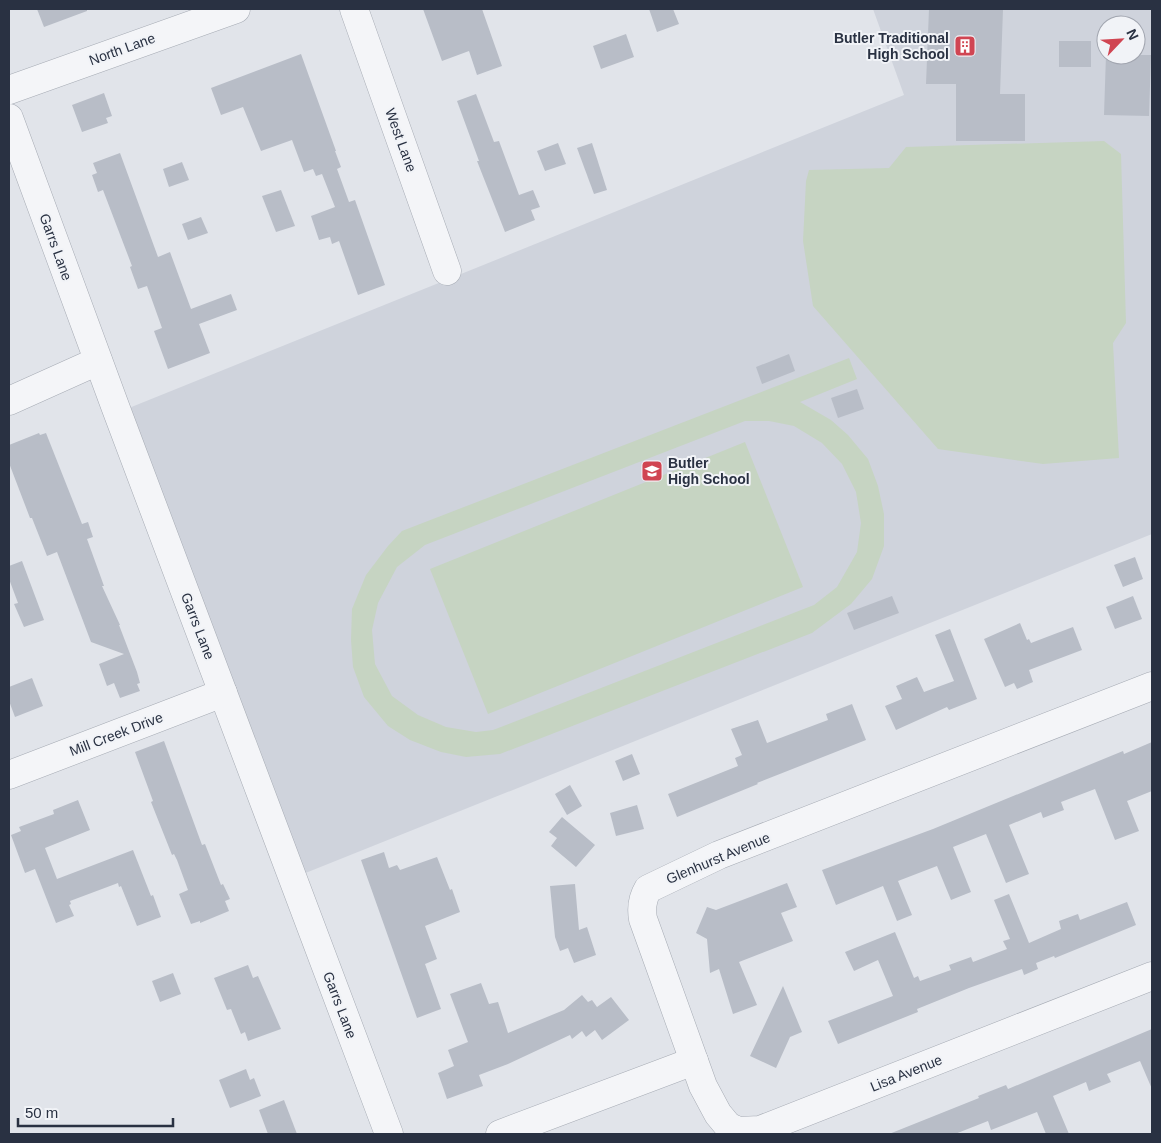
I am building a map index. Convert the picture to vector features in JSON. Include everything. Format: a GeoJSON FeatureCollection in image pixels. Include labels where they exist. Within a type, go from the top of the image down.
{"type":"FeatureCollection","features":[{"type":"Feature","properties":{"kind":"street","name":"North Lane"},"geometry":{"type":"LineString","coordinates":[[9,90],[236,9]]}},
{"type":"Feature","properties":{"kind":"street","name":"West Lane"},"geometry":{"type":"LineString","coordinates":[[354,9],[447,271]]}},
{"type":"Feature","properties":{"kind":"street","name":"Garrs Lane"},"geometry":{"type":"LineString","coordinates":[[9,118],[222,693],[389,1134]]}},
{"type":"Feature","properties":{"kind":"street"},"geometry":{"type":"LineString","coordinates":[[9,401],[98,361]]}},
{"type":"Feature","properties":{"kind":"street","name":"Glenhurst Avenue"},"geometry":{"type":"LineString","coordinates":[[694,1061],[643,919],[641,908],[644,895],[648,889],[719,855],[1152,686]]}},
{"type":"Feature","properties":{"kind":"street","name":"Mill Creek Drive"},"geometry":{"type":"LineString","coordinates":[[9,775],[222,693]]}},
{"type":"Feature","properties":{"kind":"street","name":"Lisa Avenue"},"geometry":{"type":"LineString","coordinates":[[694,1061],[703,1086],[718,1114],[728,1126],[738,1131],[760,1130],[1152,976]]}},
{"type":"Feature","properties":{"kind":"street"},"geometry":{"type":"LineString","coordinates":[[500,1134],[694,1061]]}},
{"type":"Feature","properties":{"kind":"shaded area","name":"Butler High School"},"geometry":{"type":"Polygon","coordinates":[[[873,9],[1152,9],[1152,534],[303,874],[129,408],[904,95],[873,9]]]}},
{"type":"Feature","properties":{"kind":"green space"},"geometry":{"type":"Polygon","coordinates":[[[1104,141],[1121,154],[1126,323],[1113,343],[1119,458],[1043,464],[938,449],[813,306],[803,241],[806,181],[809,170],[889,168],[906,147],[1104,141]]]}},
{"type":"Feature","properties":{"kind":"green space"},"geometry":{"type":"Polygon","coordinates":[[[849,358],[857,379],[800,402],[831,420],[848,435],[868,459],[878,486],[884,514],[884,546],[872,579],[851,604],[812,633],[500,754],[466,757],[441,752],[410,740],[388,726],[364,697],[353,667],[351,640],[352,609],[366,575],[402,531],[849,358]],[[745,421],[425,545],[397,567],[378,603],[372,630],[375,664],[392,696],[418,715],[446,727],[476,732],[493,730],[814,605],[837,587],[857,552],[861,523],[856,492],[842,464],[822,443],[794,426],[769,421],[745,421]]]}},
{"type":"Feature","properties":{"kind":"green space"},"geometry":{"type":"Polygon","coordinates":[[[745,442],[803,587],[488,714],[430,569],[745,442]]]}},
{"type":"Feature","properties":{"kind":"building"},"geometry":{"type":"Polygon","coordinates":[[[37,9],[87,9],[87,11],[44,27],[37,9]]]}},
{"type":"Feature","properties":{"kind":"building"},"geometry":{"type":"Polygon","coordinates":[[[423,9],[482,9],[502,66],[477,75],[469,51],[442,61],[423,9]]]}},
{"type":"Feature","properties":{"kind":"building"},"geometry":{"type":"Polygon","coordinates":[[[649,9],[673,9],[679,24],[657,32],[649,9]]]}},
{"type":"Feature","properties":{"kind":"building","name":"Butler Traditional High School"},"geometry":{"type":"Polygon","coordinates":[[[929,9],[1003,9],[1000,94],[1025,94],[1025,141],[956,141],[956,84],[926,84],[929,9]]]}},
{"type":"Feature","properties":{"kind":"building"},"geometry":{"type":"Polygon","coordinates":[[[626,34],[634,57],[601,69],[593,46],[626,34]]]}},
{"type":"Feature","properties":{"kind":"building"},"geometry":{"type":"Polygon","coordinates":[[[1059,41],[1091,41],[1091,67],[1059,67],[1059,41]]]}},
{"type":"Feature","properties":{"kind":"building"},"geometry":{"type":"Polygon","coordinates":[[[301,54],[336,151],[341,167],[337,169],[349,202],[355,200],[385,285],[358,295],[339,241],[332,244],[330,237],[319,240],[311,216],[335,207],[322,174],[316,176],[313,169],[304,172],[292,140],[261,151],[243,107],[221,115],[211,88],[301,54]]]}},
{"type":"Feature","properties":{"kind":"building"},"geometry":{"type":"Polygon","coordinates":[[[1146,55],[1151,55],[1149,116],[1104,115],[1106,65],[1146,65],[1146,55]]]}},
{"type":"Feature","properties":{"kind":"building"},"geometry":{"type":"Polygon","coordinates":[[[104,93],[112,116],[106,118],[108,123],[82,132],[72,105],[104,93]]]}},
{"type":"Feature","properties":{"kind":"building"},"geometry":{"type":"Polygon","coordinates":[[[476,94],[494,142],[499,141],[519,195],[533,190],[540,207],[531,210],[535,220],[505,232],[477,161],[479,161],[457,101],[476,94]]]}},
{"type":"Feature","properties":{"kind":"building"},"geometry":{"type":"Polygon","coordinates":[[[558,143],[566,164],[545,171],[537,151],[558,143]]]}},
{"type":"Feature","properties":{"kind":"building"},"geometry":{"type":"Polygon","coordinates":[[[592,143],[607,190],[594,194],[577,148],[592,143]]]}},
{"type":"Feature","properties":{"kind":"building"},"geometry":{"type":"Polygon","coordinates":[[[120,153],[158,257],[170,252],[191,309],[231,294],[237,310],[199,324],[210,353],[168,369],[154,331],[162,328],[147,286],[138,289],[130,267],[132,266],[103,190],[98,192],[92,175],[97,173],[93,163],[120,153]]]}},
{"type":"Feature","properties":{"kind":"building"},"geometry":{"type":"Polygon","coordinates":[[[182,162],[189,180],[169,187],[163,169],[182,162]]]}},
{"type":"Feature","properties":{"kind":"building"},"geometry":{"type":"Polygon","coordinates":[[[281,190],[295,226],[276,232],[262,196],[281,190]]]}},
{"type":"Feature","properties":{"kind":"building"},"geometry":{"type":"Polygon","coordinates":[[[201,217],[208,233],[188,240],[182,224],[201,217]]]}},
{"type":"Feature","properties":{"kind":"building"},"geometry":{"type":"Polygon","coordinates":[[[789,354],[795,371],[762,384],[756,367],[789,354]]]}},
{"type":"Feature","properties":{"kind":"building"},"geometry":{"type":"Polygon","coordinates":[[[857,389],[864,409],[838,418],[831,398],[857,389]]]}},
{"type":"Feature","properties":{"kind":"building"},"geometry":{"type":"Polygon","coordinates":[[[39,433],[40,435],[46,433],[82,524],[88,522],[93,537],[87,539],[104,586],[102,586],[120,625],[137,672],[140,683],[137,684],[140,691],[120,698],[114,683],[107,686],[99,664],[124,654],[91,642],[57,552],[47,556],[9,463],[9,445],[39,433]]]}},
{"type":"Feature","properties":{"kind":"building"},"geometry":{"type":"Polygon","coordinates":[[[1135,557],[1143,579],[1123,587],[1114,565],[1135,557]]]}},
{"type":"Feature","properties":{"kind":"building"},"geometry":{"type":"Polygon","coordinates":[[[22,561],[44,620],[24,627],[14,604],[18,603],[9,579],[9,566],[22,561]]]}},
{"type":"Feature","properties":{"kind":"building"},"geometry":{"type":"Polygon","coordinates":[[[892,596],[899,613],[854,630],[847,613],[892,596]]]}},
{"type":"Feature","properties":{"kind":"building"},"geometry":{"type":"Polygon","coordinates":[[[1133,596],[1142,619],[1115,629],[1106,607],[1133,596]]]}},
{"type":"Feature","properties":{"kind":"building"},"geometry":{"type":"Polygon","coordinates":[[[1020,623],[1027,640],[1029,639],[1031,643],[1073,627],[1082,650],[1029,670],[1033,682],[1017,689],[1014,683],[1005,687],[984,639],[1020,623]]]}},
{"type":"Feature","properties":{"kind":"building"},"geometry":{"type":"Polygon","coordinates":[[[950,629],[977,699],[949,710],[947,707],[896,730],[885,706],[902,699],[896,686],[917,677],[924,692],[954,681],[935,635],[950,629]]]}},
{"type":"Feature","properties":{"kind":"building"},"geometry":{"type":"Polygon","coordinates":[[[32,678],[43,706],[15,717],[9,701],[9,687],[32,678]]]}},
{"type":"Feature","properties":{"kind":"building"},"geometry":{"type":"Polygon","coordinates":[[[852,704],[866,740],[677,817],[668,794],[738,766],[735,758],[742,755],[731,729],[758,720],[767,743],[828,720],[826,714],[852,704]]]}},
{"type":"Feature","properties":{"kind":"building"},"geometry":{"type":"Polygon","coordinates":[[[164,741],[202,845],[205,844],[221,885],[223,884],[230,899],[225,901],[229,911],[200,923],[200,921],[191,924],[179,894],[188,890],[151,802],[153,801],[135,752],[164,741]]]}},
{"type":"Feature","properties":{"kind":"building"},"geometry":{"type":"Polygon","coordinates":[[[1152,742],[1152,791],[1127,801],[1139,831],[1115,840],[1095,789],[1061,802],[1064,810],[1043,818],[1041,812],[1009,825],[1029,874],[1006,883],[986,834],[953,847],[971,892],[951,900],[937,866],[898,881],[912,915],[897,921],[883,886],[836,905],[822,870],[933,829],[1123,751],[1124,754],[1152,742]]]}},
{"type":"Feature","properties":{"kind":"building"},"geometry":{"type":"Polygon","coordinates":[[[632,754],[640,774],[623,781],[615,761],[632,754]]]}},
{"type":"Feature","properties":{"kind":"building"},"geometry":{"type":"Polygon","coordinates":[[[570,785],[582,806],[567,815],[555,794],[570,785]]]}},
{"type":"Feature","properties":{"kind":"building"},"geometry":{"type":"Polygon","coordinates":[[[78,800],[90,830],[45,848],[57,879],[133,850],[161,917],[137,926],[121,886],[119,887],[118,883],[70,901],[71,904],[69,905],[74,916],[56,923],[35,869],[25,873],[11,835],[21,831],[19,827],[54,814],[53,810],[78,800]]]}},
{"type":"Feature","properties":{"kind":"building"},"geometry":{"type":"Polygon","coordinates":[[[637,805],[644,829],[616,836],[610,813],[637,805]]]}},
{"type":"Feature","properties":{"kind":"building"},"geometry":{"type":"Polygon","coordinates":[[[562,817],[595,845],[576,867],[551,846],[557,838],[549,832],[562,817]]]}},
{"type":"Feature","properties":{"kind":"building"},"geometry":{"type":"Polygon","coordinates":[[[384,852],[389,868],[397,865],[400,870],[437,857],[460,912],[425,926],[437,959],[425,964],[441,1009],[417,1018],[361,860],[384,852]]]}},
{"type":"Feature","properties":{"kind":"building"},"geometry":{"type":"Polygon","coordinates":[[[787,883],[797,907],[781,913],[793,941],[739,962],[757,1005],[733,1014],[719,969],[710,973],[707,939],[696,933],[707,907],[716,910],[787,883]]]}},
{"type":"Feature","properties":{"kind":"building"},"geometry":{"type":"Polygon","coordinates":[[[575,884],[579,930],[587,927],[596,955],[574,963],[568,948],[560,951],[555,937],[550,886],[575,884]]]}},
{"type":"Feature","properties":{"kind":"building"},"geometry":{"type":"Polygon","coordinates":[[[1009,894],[1029,943],[1061,929],[1059,921],[1078,914],[1080,920],[1127,902],[1136,925],[1055,958],[1054,956],[1036,963],[1038,969],[1024,975],[1022,969],[969,988],[917,1009],[918,1012],[838,1044],[828,1021],[893,996],[878,960],[854,971],[845,952],[895,932],[914,978],[918,976],[920,981],[951,970],[949,965],[971,957],[973,962],[1007,949],[1003,941],[1010,939],[994,900],[1009,894]]]}},
{"type":"Feature","properties":{"kind":"building"},"geometry":{"type":"Polygon","coordinates":[[[248,965],[253,978],[258,976],[281,1029],[248,1041],[245,1032],[241,1034],[231,1009],[227,1010],[214,978],[248,965]]]}},
{"type":"Feature","properties":{"kind":"building"},"geometry":{"type":"Polygon","coordinates":[[[173,973],[181,994],[160,1002],[152,981],[173,973]]]}},
{"type":"Feature","properties":{"kind":"building"},"geometry":{"type":"Polygon","coordinates":[[[481,983],[489,1004],[498,1002],[508,1033],[564,1010],[582,995],[588,1002],[592,1000],[597,1007],[611,997],[629,1020],[602,1040],[595,1030],[586,1037],[582,1031],[572,1039],[570,1035],[508,1064],[479,1075],[483,1086],[447,1099],[438,1073],[454,1066],[448,1050],[468,1042],[450,994],[481,983]]]}},
{"type":"Feature","properties":{"kind":"building"},"geometry":{"type":"Polygon","coordinates":[[[783,986],[802,1032],[790,1037],[776,1068],[750,1056],[783,986]]]}},
{"type":"Feature","properties":{"kind":"building"},"geometry":{"type":"Polygon","coordinates":[[[1152,1029],[1152,1089],[1140,1061],[1107,1074],[1111,1082],[1089,1091],[1086,1082],[1053,1096],[1069,1134],[1046,1134],[1037,1112],[991,1130],[988,1121],[955,1134],[889,1134],[979,1098],[978,1096],[1006,1085],[1008,1089],[1152,1029]]]}},
{"type":"Feature","properties":{"kind":"building"},"geometry":{"type":"Polygon","coordinates":[[[246,1069],[250,1080],[254,1078],[261,1096],[230,1108],[219,1080],[246,1069]]]}},
{"type":"Feature","properties":{"kind":"building"},"geometry":{"type":"Polygon","coordinates":[[[284,1100],[297,1134],[268,1134],[259,1110],[284,1100]]]}},
{"type":"Feature","properties":{"kind":"place","name":"Butler Traditional High School"},"geometry":{"type":"Point","coordinates":[965,46]}},
{"type":"Feature","properties":{"kind":"place","name":"Butler High School"},"geometry":{"type":"Point","coordinates":[652,471]}}]}
